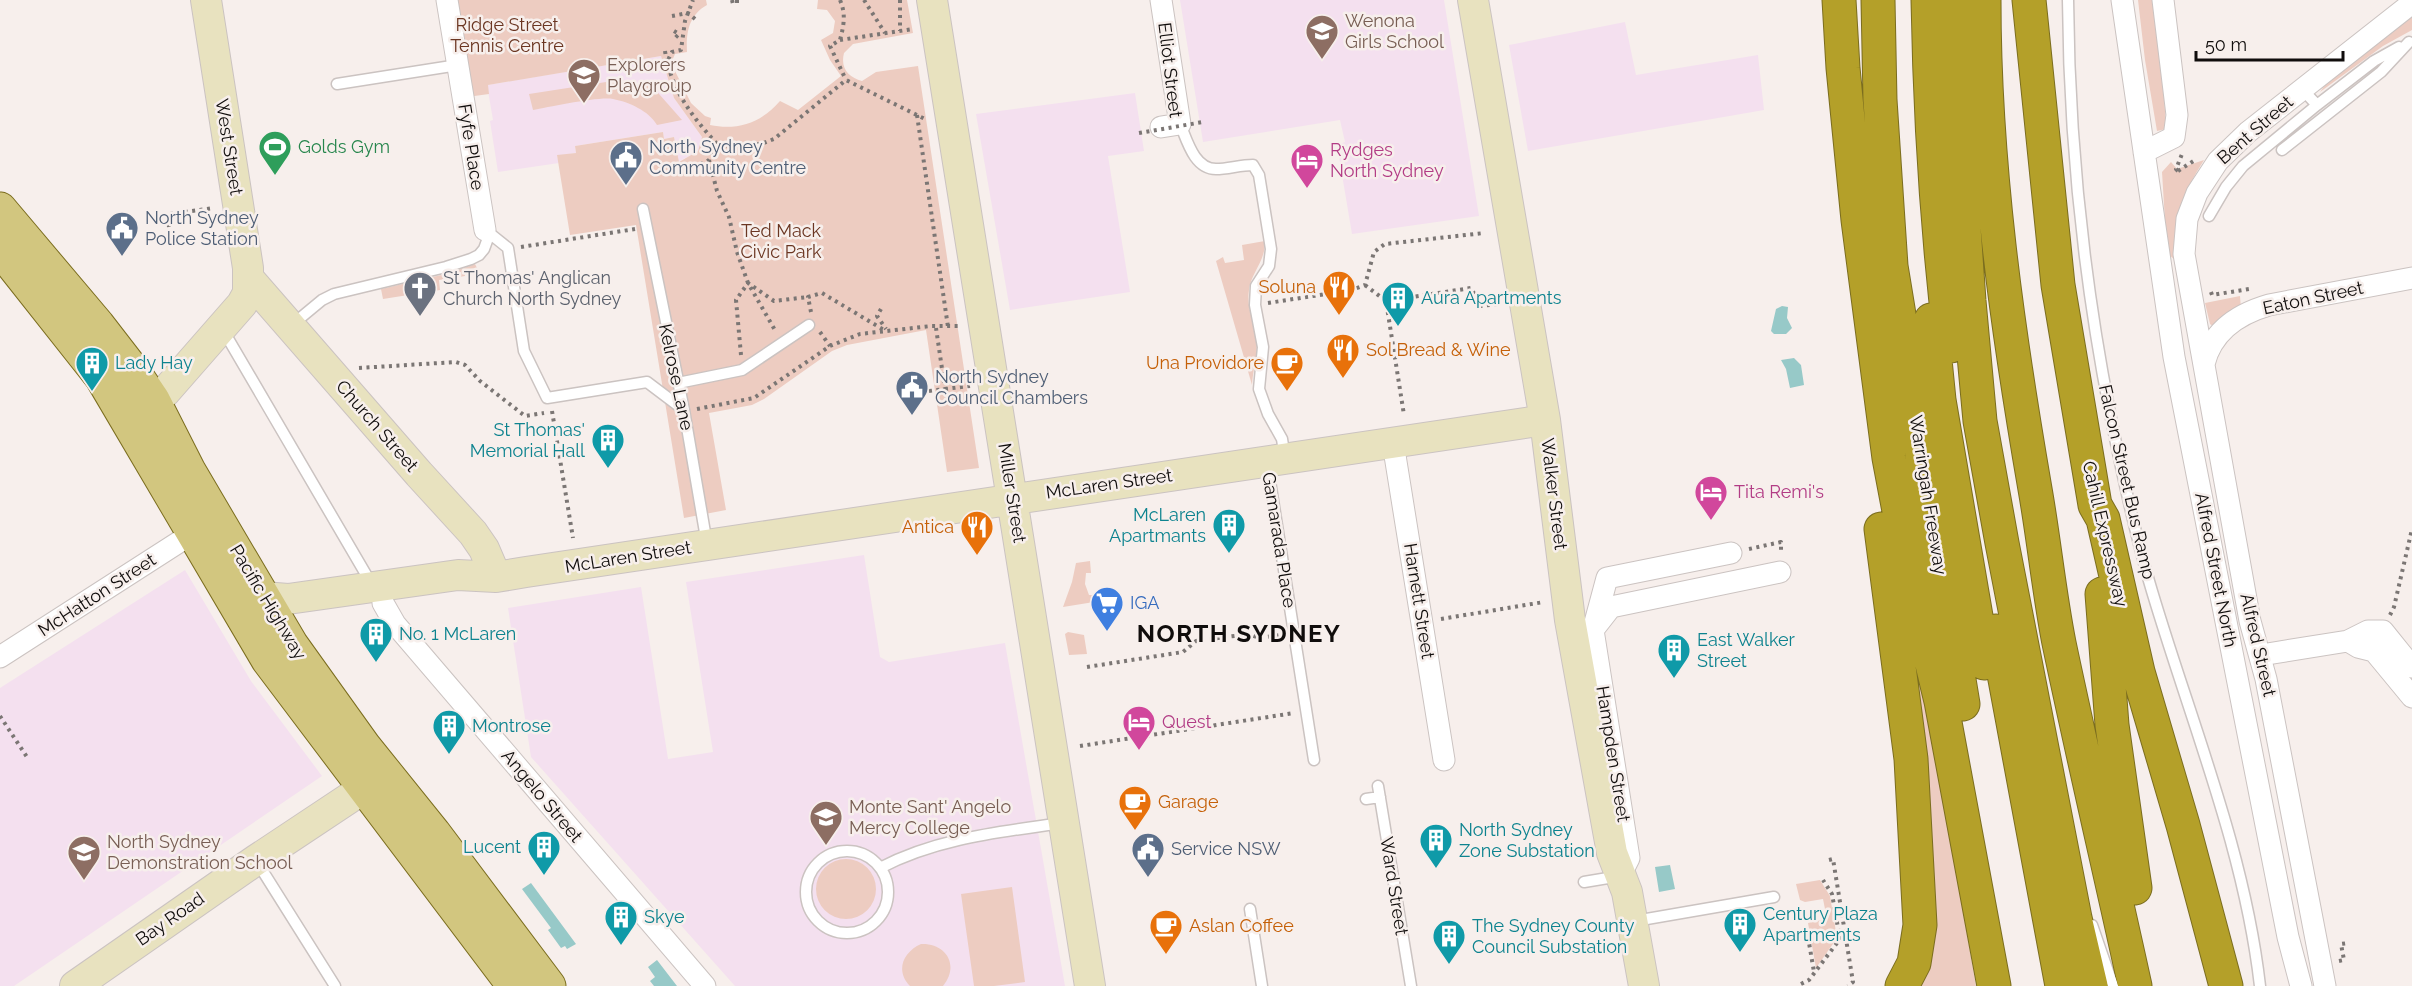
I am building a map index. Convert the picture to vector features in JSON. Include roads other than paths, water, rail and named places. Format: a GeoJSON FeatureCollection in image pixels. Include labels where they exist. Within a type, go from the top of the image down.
{"type":"FeatureCollection","features":[{"type":"Feature","properties":{"kind":"highway"},"geometry":{"type":"LineString","coordinates":[[1839,0],[1843,68],[1858,220],[1891,469],[1914,590],[1941,700],[1994,986]]}},
{"type":"Feature","properties":{"kind":"highway","name":"Warringah Freeway"},"geometry":{"type":"LineString","coordinates":[[1878,0],[1880,100],[1891,266],[1956,665],[2016,986]]}},
{"type":"Feature","properties":{"kind":"highway","name":"Warringah Freeway"},"geometry":{"type":"LineString","coordinates":[[1910,0],[1913,99],[1922,241],[1939,400],[1981,645],[2044,986]]}},
{"type":"Feature","properties":{"kind":"highway"},"geometry":{"type":"LineString","coordinates":[[1928,0],[1932,137],[1939,231],[1961,420],[1979,537],[2062,986]]}},
{"type":"Feature","properties":{"kind":"highway"},"geometry":{"type":"LineString","coordinates":[[1951,0],[1968,289],[1980,421],[2075,918],[2091,986]]}},
{"type":"Feature","properties":{"kind":"highway"},"geometry":{"type":"LineString","coordinates":[[1984,0],[1985,77],[1989,137],[2001,265],[2019,393],[2059,641],[2136,986]]}},
{"type":"Feature","properties":{"kind":"highway","name":"Cahill Expressway"},"geometry":{"type":"LineString","coordinates":[[2029,0],[2058,285],[2095,506],[2103,519],[2138,672],[2183,825],[2226,986]]}},
{"type":"Feature","properties":{"kind":"highway"},"geometry":{"type":"LineString","coordinates":[[1858,220],[1864,375],[1911,759],[1920,925],[1914,963],[1902,986]]}},
{"type":"Feature","properties":{"kind":"highway"},"geometry":{"type":"LineString","coordinates":[[2095,506],[2094,521],[2105,618],[2112,725],[2130,859],[2151,986]]}},
{"type":"Feature","properties":{"kind":"main road","name":"Pacific Highway"},"geometry":{"type":"LineString","coordinates":[[0,209],[98,325],[153,400],[189,471],[251,605],[268,660],[375,781],[434,833],[549,986]]}},
{"type":"Feature","properties":{"kind":"main road","name":"Pacific Highway"},"geometry":{"type":"LineString","coordinates":[[5,266],[102,378],[193,533],[251,605],[280,628],[375,781],[514,986]]}},
{"type":"Feature","properties":{"kind":"street","name":"West Street"},"geometry":{"type":"LineString","coordinates":[[206,0],[250,280]]}},
{"type":"Feature","properties":{"kind":"street","name":"Fyfe Place"},"geometry":{"type":"LineString","coordinates":[[447,0],[486,231]]}},
{"type":"Feature","properties":{"kind":"street","name":"Miller Street"},"geometry":{"type":"LineString","coordinates":[[932,0],[1090,986]]}},
{"type":"Feature","properties":{"kind":"street","name":"Elliot Street"},"geometry":{"type":"LineString","coordinates":[[1161,0],[1171,125]]}},
{"type":"Feature","properties":{"kind":"street","name":"Walker Street"},"geometry":{"type":"LineString","coordinates":[[1473,0],[1545,420],[1570,620],[1612,853],[1627,892],[1644,986]]}},
{"type":"Feature","properties":{"kind":"street","name":"Alfred Street North"},"geometry":{"type":"LineString","coordinates":[[2122,0],[2174,357],[2288,937],[2301,986]]}},
{"type":"Feature","properties":{"kind":"street"},"geometry":{"type":"LineString","coordinates":[[2144,152],[2174,137],[2177,115],[2163,0]]}},
{"type":"Feature","properties":{"kind":"street","name":"Bent Street"},"geometry":{"type":"LineString","coordinates":[[2192,305],[2184,241],[2187,219],[2208,173],[2238,141],[2412,3]]}},
{"type":"Feature","properties":{"kind":"street","name":"Eaton Street"},"geometry":{"type":"LineString","coordinates":[[2204,364],[2210,345],[2225,327],[2238,318],[2264,307],[2412,278]]}},
{"type":"Feature","properties":{"kind":"street","name":"Church Street"},"geometry":{"type":"LineString","coordinates":[[250,280],[473,533],[484,549],[496,577]]}},
{"type":"Feature","properties":{"kind":"street"},"geometry":{"type":"LineString","coordinates":[[153,400],[165,392],[242,304],[248,293],[250,280]]}},
{"type":"Feature","properties":{"kind":"street","name":"Alfred Street"},"geometry":{"type":"LineString","coordinates":[[2192,305],[2250,621],[2261,656],[2325,986]]}},
{"type":"Feature","properties":{"kind":"street","name":"McLaren Street"},"geometry":{"type":"LineString","coordinates":[[280,628],[305,614],[458,575],[496,577],[1545,420]]}},
{"type":"Feature","properties":{"kind":"street","name":"Harnett Street"},"geometry":{"type":"LineString","coordinates":[[1393,443],[1444,759]]}},
{"type":"Feature","properties":{"kind":"street","name":"McHatton Street"},"geometry":{"type":"LineString","coordinates":[[0,657],[193,533]]}},
{"type":"Feature","properties":{"kind":"street","name":"Hampden Street"},"geometry":{"type":"LineString","coordinates":[[1620,876],[1629,858],[1593,630],[1607,578],[1731,552]]}},
{"type":"Feature","properties":{"kind":"street"},"geometry":{"type":"LineString","coordinates":[[1593,630],[1611,607],[1780,572]]}},
{"type":"Feature","properties":{"kind":"street","name":"McLaren Street"},"geometry":{"type":"LineString","coordinates":[[251,605],[288,599],[378,595]]}},
{"type":"Feature","properties":{"kind":"street","name":"Angelo Street"},"geometry":{"type":"LineString","coordinates":[[378,595],[395,624],[705,986]]}},
{"type":"Feature","properties":{"kind":"street"},"geometry":{"type":"LineString","coordinates":[[2261,656],[2348,641],[2368,631],[2383,631],[2412,667]]}},
{"type":"Feature","properties":{"kind":"street"},"geometry":{"type":"LineString","coordinates":[[2348,641],[2358,647],[2373,651],[2412,698]]}},
{"type":"Feature","properties":{"kind":"street","name":"Bay Road"},"geometry":{"type":"LineString","coordinates":[[75,986],[256,860],[375,781]]}},
{"type":"Feature","properties":{"kind":"lane","name":"Falcon Street Bus Ramp"},"geometry":{"type":"LineString","coordinates":[[2068,0],[2075,173],[2082,242],[2099,355],[2130,510],[2149,582],[2210,772],[2236,865],[2248,913],[2260,986]]}},
{"type":"Feature","properties":{"kind":"lane"},"geometry":{"type":"LineString","coordinates":[[2209,216],[2226,187],[2243,166],[2374,61],[2410,41]]}},
{"type":"Feature","properties":{"kind":"lane"},"geometry":{"type":"LineString","coordinates":[[2282,150],[2381,72],[2410,41]]}},
{"type":"Feature","properties":{"kind":"lane"},"geometry":{"type":"LineString","coordinates":[[337,84],[458,65]]}},
{"type":"Feature","properties":{"kind":"lane"},"geometry":{"type":"LineString","coordinates":[[2302,89],[2317,105]]}},
{"type":"Feature","properties":{"kind":"lane","name":"Gamarada Place"},"geometry":{"type":"LineString","coordinates":[[1171,125],[1202,165],[1214,169],[1234,165],[1253,165],[1259,175],[1271,249],[1269,266],[1256,286],[1255,305],[1263,346],[1259,389],[1268,414],[1282,439],[1276,460],[1314,760]]}},
{"type":"Feature","properties":{"kind":"lane","name":"Kelrose Lane"},"geometry":{"type":"LineString","coordinates":[[643,208],[684,411],[707,545]]}},
{"type":"Feature","properties":{"kind":"lane"},"geometry":{"type":"LineString","coordinates":[[486,231],[508,248],[524,351],[547,398],[646,382],[684,411]]}},
{"type":"Feature","properties":{"kind":"lane"},"geometry":{"type":"LineString","coordinates":[[290,326],[326,297],[334,294],[474,258],[484,249],[488,241],[486,231]]}},
{"type":"Feature","properties":{"kind":"lane"},"geometry":{"type":"LineString","coordinates":[[678,383],[742,370],[811,323]]}},
{"type":"Feature","properties":{"kind":"lane"},"geometry":{"type":"LineString","coordinates":[[221,327],[378,595]]}},
{"type":"Feature","properties":{"kind":"lane","name":"Ward Street"},"geometry":{"type":"LineString","coordinates":[[1366,799],[1379,791],[1410,986]]}},
{"type":"Feature","properties":{"kind":"lane"},"geometry":{"type":"LineString","coordinates":[[2055,814],[2081,891]]}},
{"type":"Feature","properties":{"kind":"lane"},"geometry":{"type":"LineString","coordinates":[[880,868],[902,857],[937,845],[980,835],[1064,823]]}},
{"type":"Feature","properties":{"kind":"lane"},"geometry":{"type":"LineString","coordinates":[[852,852],[871,859],[880,868],[886,880],[888,893],[886,906],[879,918],[869,927],[856,932],[843,933],[830,930],[818,922],[810,911],[806,898],[807,884],[820,861],[832,854],[852,852]]}},
{"type":"Feature","properties":{"kind":"lane"},"geometry":{"type":"LineString","coordinates":[[256,860],[335,986]]}},
{"type":"Feature","properties":{"kind":"lane"},"geometry":{"type":"LineString","coordinates":[[1584,882],[1620,876]]}},
{"type":"Feature","properties":{"kind":"lane"},"geometry":{"type":"LineString","coordinates":[[1632,922],[1774,897]]}},
{"type":"Feature","properties":{"kind":"lane"},"geometry":{"type":"LineString","coordinates":[[1250,909],[1262,986]]}},
{"type":"Feature","properties":{"kind":"lane"},"geometry":{"type":"LineString","coordinates":[[2088,913],[2113,986]]}},
{"type":"Feature","properties":{"kind":"water"},"geometry":{"type":"Polygon","coordinates":[[[1782,306],[1788,307],[1787,318],[1792,328],[1786,334],[1774,334],[1771,331],[1776,309],[1782,306]]]}},
{"type":"Feature","properties":{"kind":"water"},"geometry":{"type":"Polygon","coordinates":[[[1794,358],[1801,365],[1804,385],[1790,388],[1786,369],[1781,360],[1794,358]]]}},
{"type":"Feature","properties":{"kind":"water"},"geometry":{"type":"Polygon","coordinates":[[[1670,865],[1675,889],[1659,892],[1655,867],[1670,865]]]}},
{"type":"Feature","properties":{"kind":"water"},"geometry":{"type":"Polygon","coordinates":[[[531,883],[576,944],[567,949],[565,946],[561,948],[548,930],[551,928],[522,889],[531,883]]]}},
{"type":"Feature","properties":{"kind":"water"},"geometry":{"type":"Polygon","coordinates":[[[657,960],[677,986],[654,986],[650,981],[655,977],[648,967],[657,960]]]}},
{"type":"Feature","properties":{"kind":"place","name":"Wenona Girls School"},"geometry":{"type":"Point","coordinates":[1322,60]}},
{"type":"Feature","properties":{"kind":"place","name":"Explorers Playgroup"},"geometry":{"type":"Point","coordinates":[584,104]}},
{"type":"Feature","properties":{"kind":"place","name":"Golds Gym"},"geometry":{"type":"Point","coordinates":[275,176]}},
{"type":"Feature","properties":{"kind":"place","name":"North Sydney Community Centre"},"geometry":{"type":"Point","coordinates":[626,186]}},
{"type":"Feature","properties":{"kind":"place","name":"Rydges North Sydney"},"geometry":{"type":"Point","coordinates":[1307,189]}},
{"type":"Feature","properties":{"kind":"place","name":"North Sydney Police Station"},"geometry":{"type":"Point","coordinates":[122,257]}},
{"type":"Feature","properties":{"kind":"place","name":"Soluna"},"geometry":{"type":"Point","coordinates":[1339,316]}},
{"type":"Feature","properties":{"kind":"place","name":"St Thomas' Anglican Church North Sydney"},"geometry":{"type":"Point","coordinates":[420,317]}},
{"type":"Feature","properties":{"kind":"place","name":"Aura Apartments"},"geometry":{"type":"Point","coordinates":[1398,327]}},
{"type":"Feature","properties":{"kind":"place","name":"Sol Bread & Wine"},"geometry":{"type":"Point","coordinates":[1343,379]}},
{"type":"Feature","properties":{"kind":"place","name":"Lady Hay"},"geometry":{"type":"Point","coordinates":[92,392]}},
{"type":"Feature","properties":{"kind":"place","name":"Una Providore"},"geometry":{"type":"Point","coordinates":[1287,392]}},
{"type":"Feature","properties":{"kind":"place","name":"North Sydney Council Chambers"},"geometry":{"type":"Point","coordinates":[912,416]}},
{"type":"Feature","properties":{"kind":"place","name":"St Thomas' Memorial Hall"},"geometry":{"type":"Point","coordinates":[608,469]}},
{"type":"Feature","properties":{"kind":"place","name":"Tita Remi's"},"geometry":{"type":"Point","coordinates":[1711,521]}},
{"type":"Feature","properties":{"kind":"place","name":"McLaren Apartmants"},"geometry":{"type":"Point","coordinates":[1229,554]}},
{"type":"Feature","properties":{"kind":"place","name":"Antica"},"geometry":{"type":"Point","coordinates":[977,556]}},
{"type":"Feature","properties":{"kind":"place","name":"IGA"},"geometry":{"type":"Point","coordinates":[1107,632]}},
{"type":"Feature","properties":{"kind":"place","name":"No. 1 McLaren"},"geometry":{"type":"Point","coordinates":[376,663]}},
{"type":"Feature","properties":{"kind":"place","name":"East Walker Street"},"geometry":{"type":"Point","coordinates":[1674,679]}},
{"type":"Feature","properties":{"kind":"place","name":"Quest"},"geometry":{"type":"Point","coordinates":[1139,751]}},
{"type":"Feature","properties":{"kind":"place","name":"Montrose"},"geometry":{"type":"Point","coordinates":[449,755]}},
{"type":"Feature","properties":{"kind":"place","name":"Garage"},"geometry":{"type":"Point","coordinates":[1135,831]}},
{"type":"Feature","properties":{"kind":"place","name":"Monte Sant' Angelo Mercy College"},"geometry":{"type":"Point","coordinates":[826,846]}},
{"type":"Feature","properties":{"kind":"place","name":"North Sydney Zone Substation"},"geometry":{"type":"Point","coordinates":[1436,869]}},
{"type":"Feature","properties":{"kind":"place","name":"Lucent"},"geometry":{"type":"Point","coordinates":[544,876]}},
{"type":"Feature","properties":{"kind":"place","name":"Service NSW"},"geometry":{"type":"Point","coordinates":[1148,878]}},
{"type":"Feature","properties":{"kind":"place","name":"North Sydney Demonstration School"},"geometry":{"type":"Point","coordinates":[84,881]}},
{"type":"Feature","properties":{"kind":"place","name":"Skye"},"geometry":{"type":"Point","coordinates":[621,946]}},
{"type":"Feature","properties":{"kind":"place","name":"Century Plaza Apartments"},"geometry":{"type":"Point","coordinates":[1740,953]}},
{"type":"Feature","properties":{"kind":"place","name":"Aslan Coffee"},"geometry":{"type":"Point","coordinates":[1166,955]}},
{"type":"Feature","properties":{"kind":"place","name":"The Sydney County Council Substation"},"geometry":{"type":"Point","coordinates":[1449,965]}},
{"type":"Feature","properties":{"kind":"district","name":"NORTH SYDNEY"},"geometry":{"type":"Point","coordinates":[1239,634]}},
{"type":"Feature","properties":{"kind":"park label","name":"Ridge Street Tennis Centre"},"geometry":{"type":"Point","coordinates":[507,36]}},
{"type":"Feature","properties":{"kind":"park label","name":"Ted Mack Civic Park"},"geometry":{"type":"Point","coordinates":[781,241]}}]}
